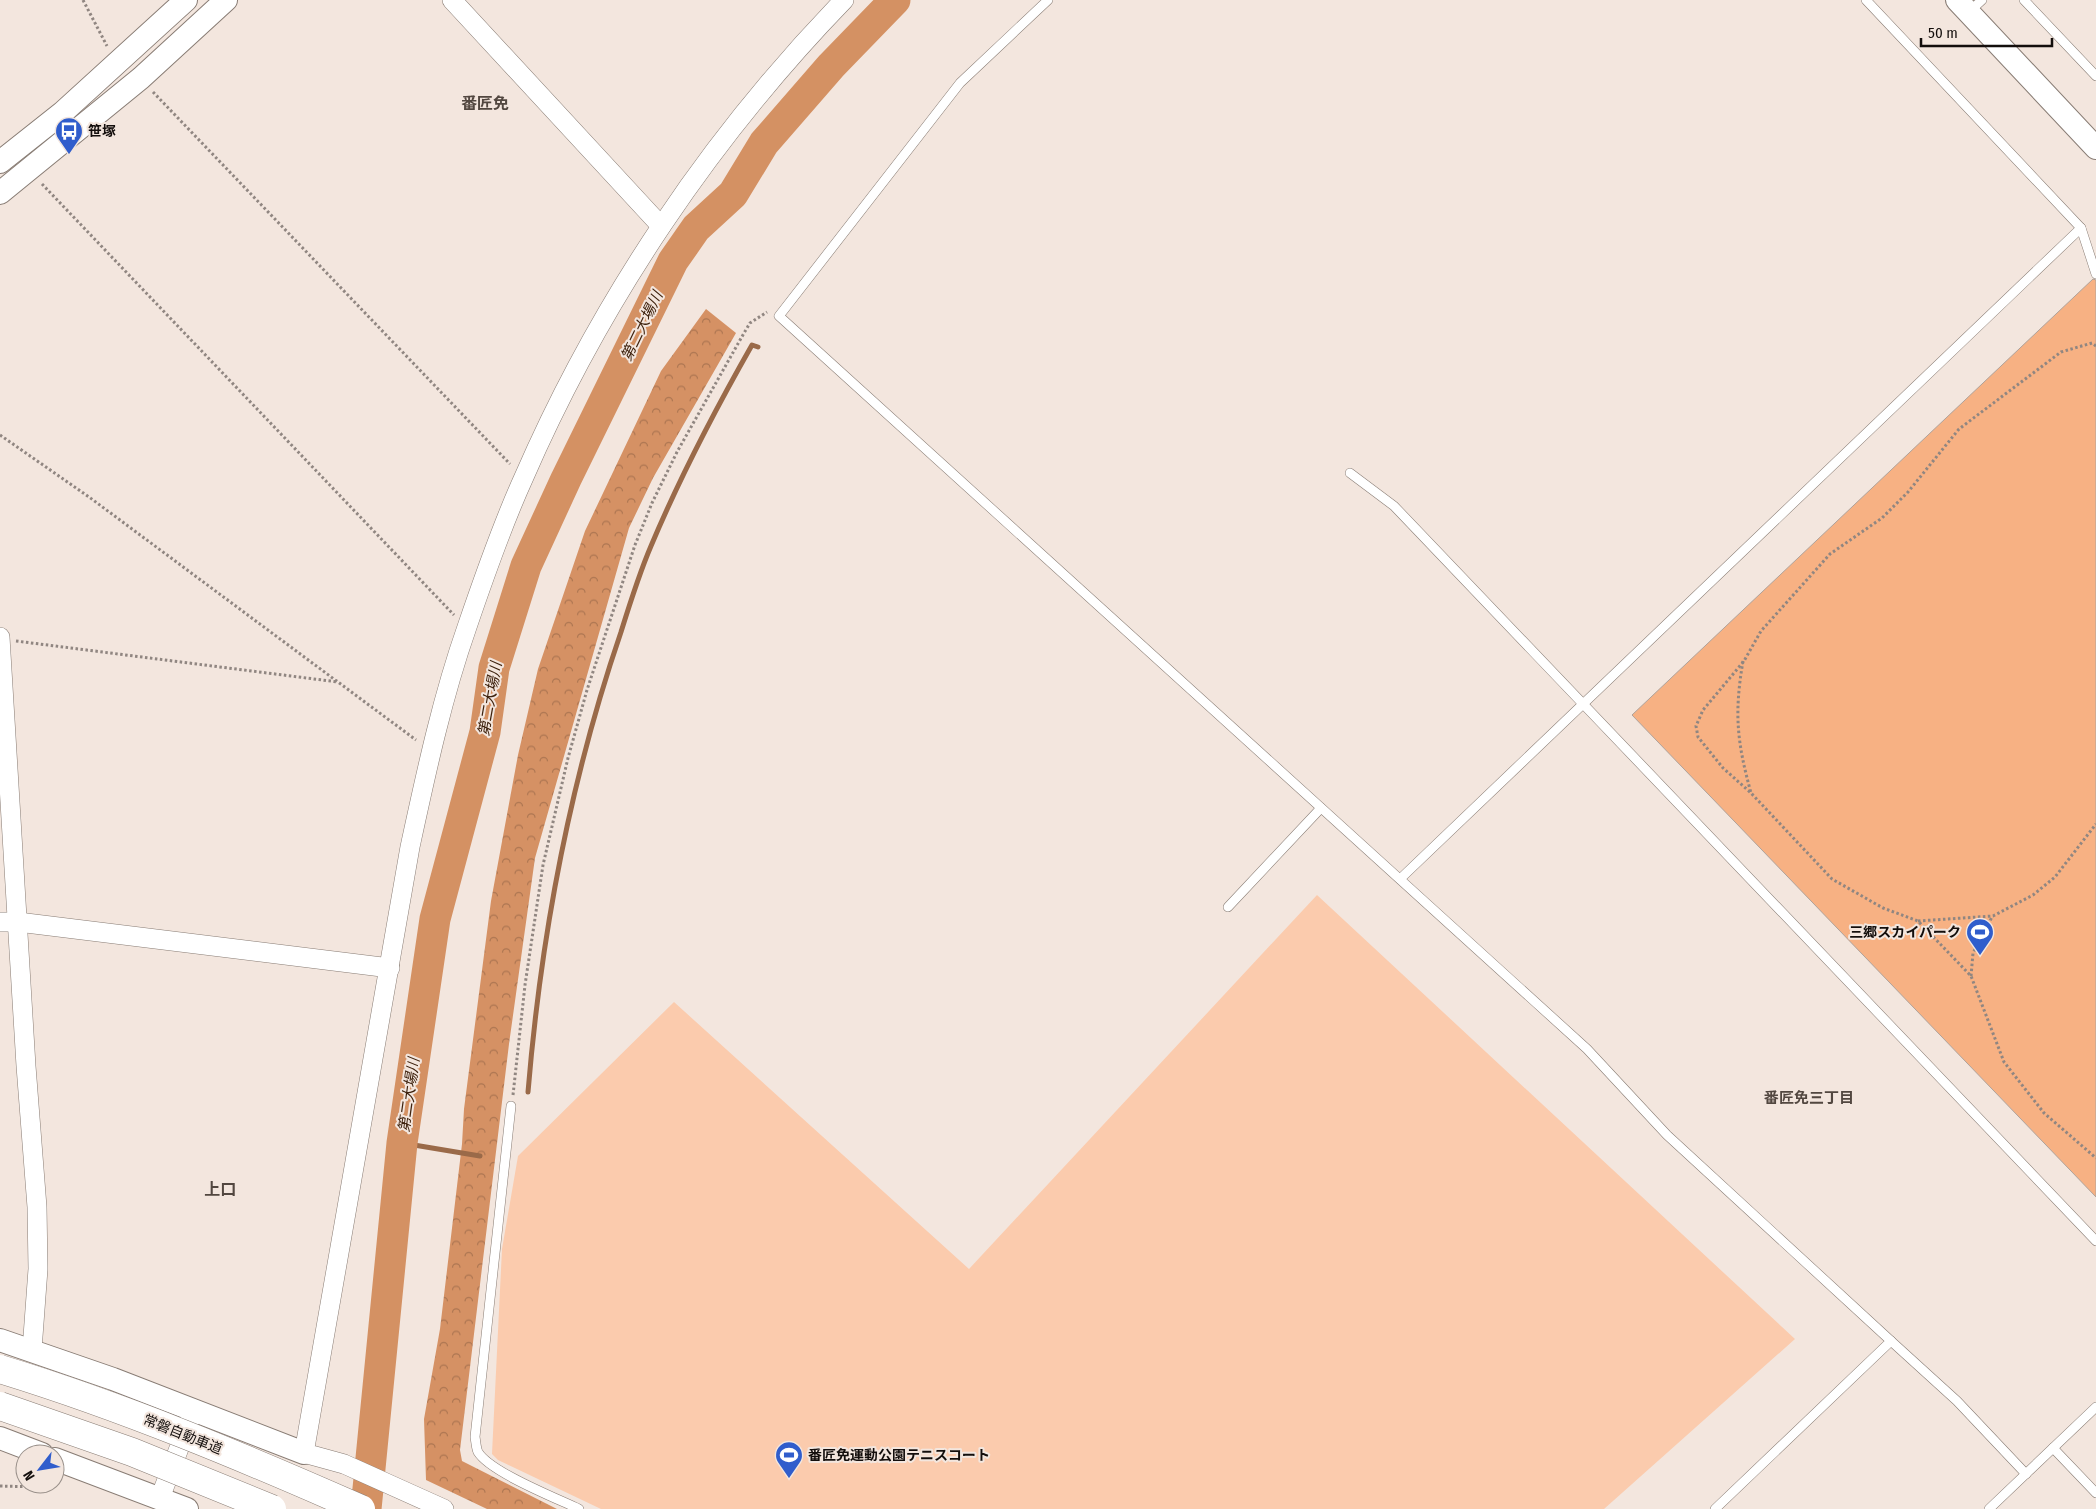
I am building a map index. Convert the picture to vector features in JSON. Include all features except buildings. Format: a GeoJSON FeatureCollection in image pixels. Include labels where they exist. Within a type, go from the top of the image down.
{"type":"FeatureCollection","features":[{"type":"Feature","properties":{"kind":"highway","name":"常磐自動車道"},"geometry":{"type":"LineString","coordinates":[[0,1369],[139,1416],[253,1462],[361,1509]]}},
{"type":"Feature","properties":{"kind":"highway"},"geometry":{"type":"LineString","coordinates":[[0,1406],[132,1452],[272,1509]]}},
{"type":"Feature","properties":{"kind":"street"},"geometry":{"type":"LineString","coordinates":[[0,162],[62,113],[186,0]]}},
{"type":"Feature","properties":{"kind":"street"},"geometry":{"type":"LineString","coordinates":[[0,193],[141,78],[226,0]]}},
{"type":"Feature","properties":{"kind":"street"},"geometry":{"type":"LineString","coordinates":[[452,0],[661,226]]}},
{"type":"Feature","properties":{"kind":"street"},"geometry":{"type":"LineString","coordinates":[[304,1452],[410,847],[431,751],[466,628],[523,478],[579,365],[661,226],[757,98],[844,0]]}},
{"type":"Feature","properties":{"kind":"street"},"geometry":{"type":"LineString","coordinates":[[1969,4],[2096,148]]}},
{"type":"Feature","properties":{"kind":"street"},"geometry":{"type":"LineString","coordinates":[[0,638],[9,922],[26,1066],[37,1207],[38,1269],[32,1350]]}},
{"type":"Feature","properties":{"kind":"street"},"geometry":{"type":"LineString","coordinates":[[9,922],[390,968]]}},
{"type":"Feature","properties":{"kind":"street"},"geometry":{"type":"LineString","coordinates":[[0,1340],[194,1409],[304,1452],[344,1464],[444,1509]]}},
{"type":"Feature","properties":{"kind":"street"},"geometry":{"type":"LineString","coordinates":[[160,1498],[194,1409]]}},
{"type":"Feature","properties":{"kind":"street"},"geometry":{"type":"LineString","coordinates":[[0,1438],[16,1444]]}},
{"type":"Feature","properties":{"kind":"street"},"geometry":{"type":"LineString","coordinates":[[65,1463],[187,1509]]}},
{"type":"Feature","properties":{"kind":"lane"},"geometry":{"type":"LineString","coordinates":[[1048,0],[960,83],[779,316],[1587,1048],[1667,1135],[1957,1401],[2026,1474]]}},
{"type":"Feature","properties":{"kind":"lane"},"geometry":{"type":"LineString","coordinates":[[1866,0],[2081,228],[2096,274]]}},
{"type":"Feature","properties":{"kind":"lane"},"geometry":{"type":"LineString","coordinates":[[2024,0],[2096,76]]}},
{"type":"Feature","properties":{"kind":"lane"},"geometry":{"type":"LineString","coordinates":[[1400,879],[2081,228]]}},
{"type":"Feature","properties":{"kind":"lane"},"geometry":{"type":"LineString","coordinates":[[1350,473],[1394,506],[2096,1241]]}},
{"type":"Feature","properties":{"kind":"lane"},"geometry":{"type":"LineString","coordinates":[[1228,907],[1321,808]]}},
{"type":"Feature","properties":{"kind":"lane"},"geometry":{"type":"LineString","coordinates":[[511,1106],[475,1437],[477,1451],[487,1463],[499,1470],[579,1509]]}},
{"type":"Feature","properties":{"kind":"lane"},"geometry":{"type":"LineString","coordinates":[[1715,1509],[1891,1341]]}},
{"type":"Feature","properties":{"kind":"lane"},"geometry":{"type":"LineString","coordinates":[[1989,1509],[2096,1407]]}},
{"type":"Feature","properties":{"kind":"lane"},"geometry":{"type":"LineString","coordinates":[[2053,1448],[2096,1493]]}},
{"type":"Feature","properties":{"kind":"path"},"geometry":{"type":"LineString","coordinates":[[82,0],[103,41],[120,61]]}},
{"type":"Feature","properties":{"kind":"path"},"geometry":{"type":"LineString","coordinates":[[141,78],[523,478]]}},
{"type":"Feature","properties":{"kind":"path"},"geometry":{"type":"LineString","coordinates":[[29,170],[466,628]]}},
{"type":"Feature","properties":{"kind":"path"},"geometry":{"type":"LineString","coordinates":[[511,1106],[525,985],[544,865],[568,758],[587,690],[635,545],[656,494],[706,399],[750,323],[772,308]]}},
{"type":"Feature","properties":{"kind":"path"},"geometry":{"type":"LineString","coordinates":[[2096,346],[2092,343],[2061,352],[1959,428],[1908,492],[1882,518],[1830,554],[1760,631],[1744,661],[1703,710],[1696,726],[1698,738],[1723,768],[1751,793],[1832,879],[1883,908],[1918,921],[1993,916],[2033,895],[2055,877],[2096,824]]}},
{"type":"Feature","properties":{"kind":"path"},"geometry":{"type":"LineString","coordinates":[[0,435],[89,498],[431,751]]}},
{"type":"Feature","properties":{"kind":"path"},"geometry":{"type":"LineString","coordinates":[[0,638],[338,682]]}},
{"type":"Feature","properties":{"kind":"path"},"geometry":{"type":"LineString","coordinates":[[1744,661],[1736,714],[1741,757],[1751,793]]}},
{"type":"Feature","properties":{"kind":"path"},"geometry":{"type":"LineString","coordinates":[[1971,976],[1973,953],[1993,916]]}},
{"type":"Feature","properties":{"kind":"path"},"geometry":{"type":"LineString","coordinates":[[1918,921],[1971,976],[2004,1062],[2044,1113],[2096,1158]]}},
{"type":"Feature","properties":{"kind":"path"},"geometry":{"type":"LineString","coordinates":[[0,1486],[15,1486]]}},
{"type":"Feature","properties":{"kind":"green space"},"geometry":{"type":"Polygon","coordinates":[[[706,309],[736,333],[653,478],[629,528],[535,858],[509,1044],[460,1450],[462,1461],[557,1509],[487,1509],[426,1480],[424,1419],[440,1329],[462,1144],[464,1109],[491,901],[518,755],[538,669],[585,531],[661,371],[706,309]]]}},
{"type":"Feature","properties":{"kind":"shaded area"},"geometry":{"type":"Polygon","coordinates":[[[1317,895],[1795,1339],[1604,1509],[601,1509],[498,1460],[492,1454],[502,1249],[518,1156],[674,1002],[969,1269],[1317,895]]]}},
{"type":"Feature","properties":{"kind":"waterway","name":"第二大場川"},"geometry":{"type":"LineString","coordinates":[[366,1509],[402,1143],[435,919],[485,732],[494,668],[526,566],[566,479],[673,261],[696,228],[733,194],[764,143],[831,66],[895,0]]}},
{"type":"Feature","properties":{"kind":"waterway"},"geometry":{"type":"LineString","coordinates":[[528,1092],[541,975],[560,859],[587,745],[603,688],[639,578],[662,520],[738,369],[752,345],[758,347]]}},
{"type":"Feature","properties":{"kind":"waterway"},"geometry":{"type":"LineString","coordinates":[[402,1143],[480,1156]]}},
{"type":"Feature","properties":{"kind":"place","name":"笹塚"},"geometry":{"type":"Point","coordinates":[69,155]}},
{"type":"Feature","properties":{"kind":"place","name":"三郷スカイパーク"},"geometry":{"type":"Point","coordinates":[1980,956]}},
{"type":"Feature","properties":{"kind":"place","name":"番匠免運動公園テニスコート"},"geometry":{"type":"Point","coordinates":[789,1479]}},
{"type":"Feature","properties":{"kind":"district","name":"番匠免"},"geometry":{"type":"Point","coordinates":[485,103]}},
{"type":"Feature","properties":{"kind":"district","name":"番匠免三丁目"},"geometry":{"type":"Point","coordinates":[1809,1098]}},
{"type":"Feature","properties":{"kind":"district","name":"上口"},"geometry":{"type":"Point","coordinates":[220,1189]}}]}
